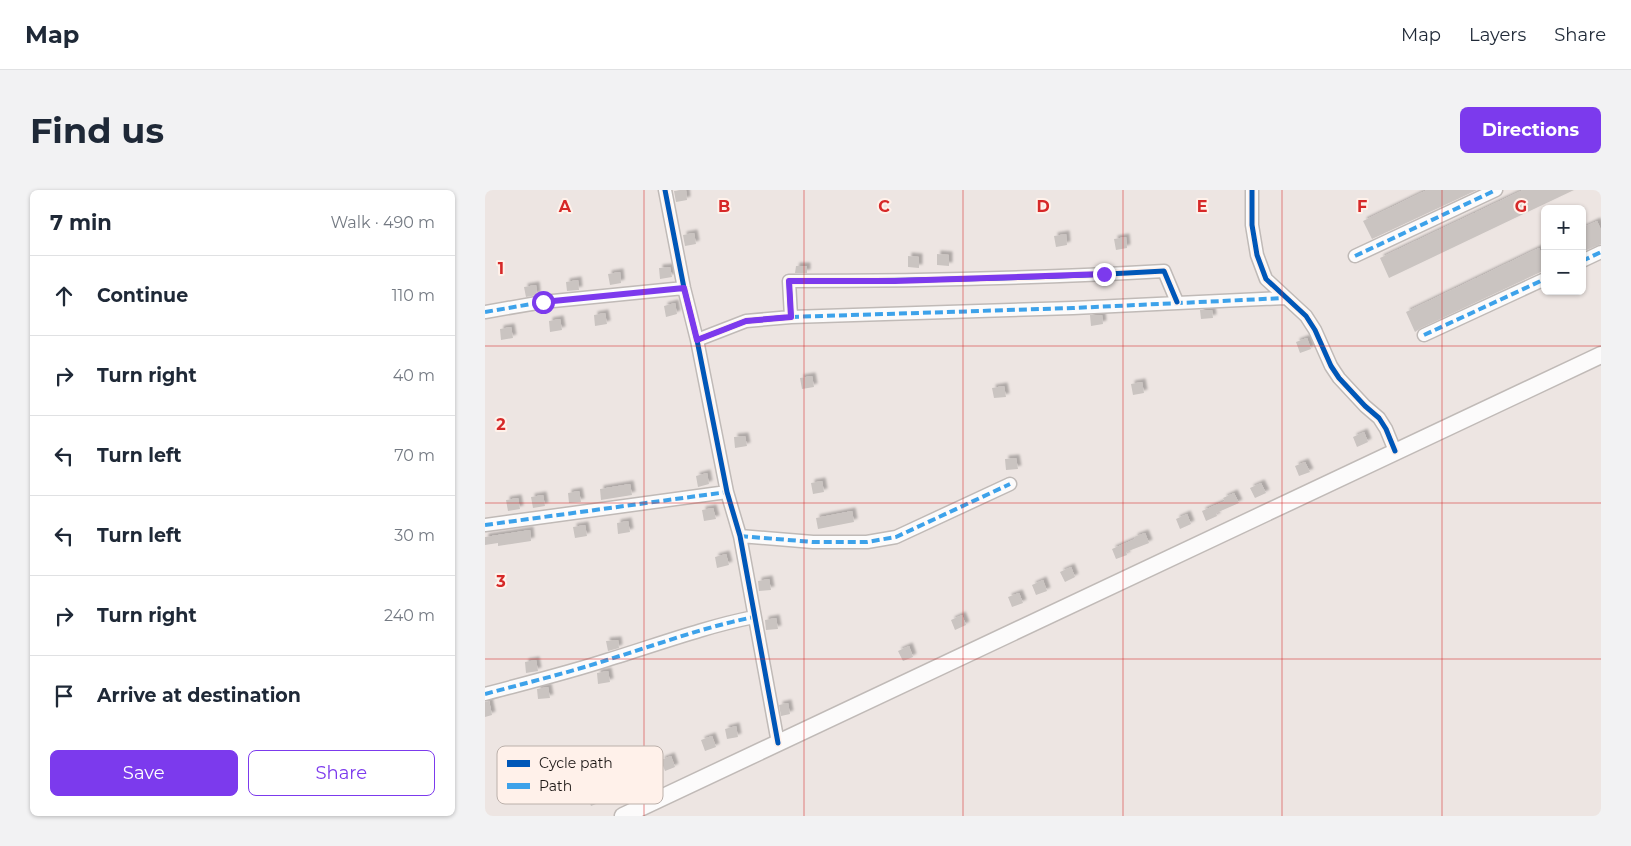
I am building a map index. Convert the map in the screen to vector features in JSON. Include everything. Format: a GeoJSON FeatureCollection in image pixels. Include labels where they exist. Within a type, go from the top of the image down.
{"type":"FeatureCollection","features":[{"type":"Feature","properties":{"kind":"main road"},"geometry":{"type":"LineString","coordinates":[[663,797],[1601,355]]}},
{"type":"Feature","properties":{"kind":"main road"},"geometry":{"type":"LineString","coordinates":[[623,816],[648,804]]}},
{"type":"Feature","properties":{"kind":"street"},"geometry":{"type":"LineString","coordinates":[[665,190],[727,492],[740,536],[778,743]]}},
{"type":"Feature","properties":{"kind":"street"},"geometry":{"type":"LineString","coordinates":[[1252,190],[1252,225],[1257,255],[1266,279],[1306,316],[1315,330],[1331,366],[1339,378],[1379,418],[1387,429],[1395,451]]}},
{"type":"Feature","properties":{"kind":"street"},"geometry":{"type":"LineString","coordinates":[[1355,256],[1497,190]]}},
{"type":"Feature","properties":{"kind":"street"},"geometry":{"type":"LineString","coordinates":[[1586,259],[1601,252]]}},
{"type":"Feature","properties":{"kind":"street"},"geometry":{"type":"LineString","coordinates":[[791,317],[789,281],[895,281],[1164,271],[1177,302]]}},
{"type":"Feature","properties":{"kind":"street"},"geometry":{"type":"LineString","coordinates":[[1423,335],[1541,281]]}},
{"type":"Feature","properties":{"kind":"street"},"geometry":{"type":"LineString","coordinates":[[485,312],[543,302],[684,288]]}},
{"type":"Feature","properties":{"kind":"street"},"geometry":{"type":"LineString","coordinates":[[697,340],[746,321],[791,317],[1073,308],[1285,298]]}},
{"type":"Feature","properties":{"kind":"street"},"geometry":{"type":"LineString","coordinates":[[740,536],[813,542],[867,542],[896,537],[1010,484]]}},
{"type":"Feature","properties":{"kind":"street"},"geometry":{"type":"LineString","coordinates":[[485,525],[727,492]]}},
{"type":"Feature","properties":{"kind":"street"},"geometry":{"type":"LineString","coordinates":[[485,694],[605,661],[691,632],[754,617]]}},
{"type":"Feature","properties":{"kind":"building"},"geometry":{"type":"Polygon","coordinates":[[[686,190],[687,200],[676,202],[674,191],[686,190]]]}},
{"type":"Feature","properties":{"kind":"building"},"geometry":{"type":"Polygon","coordinates":[[[1427,190],[1477,190],[1372,239],[1363,221],[1427,190]]]}},
{"type":"Feature","properties":{"kind":"building"},"geometry":{"type":"Polygon","coordinates":[[[1523,190],[1574,190],[1389,278],[1380,258],[1523,190]]]}},
{"type":"Feature","properties":{"kind":"building"},"geometry":{"type":"Polygon","coordinates":[[[1597,221],[1601,230],[1601,244],[1586,250],[1586,250],[1586,226],[1597,221]]]}},
{"type":"Feature","properties":{"kind":"building"},"geometry":{"type":"Polygon","coordinates":[[[694,233],[696,244],[685,246],[683,235],[694,233]]]}},
{"type":"Feature","properties":{"kind":"building"},"geometry":{"type":"Polygon","coordinates":[[[1066,234],[1067,245],[1056,247],[1054,236],[1066,234]]]}},
{"type":"Feature","properties":{"kind":"building"},"geometry":{"type":"Polygon","coordinates":[[[1126,237],[1127,248],[1116,250],[1114,239],[1126,237]]]}},
{"type":"Feature","properties":{"kind":"building"},"geometry":{"type":"Polygon","coordinates":[[[1539,248],[1541,252],[1541,272],[1415,332],[1406,312],[1539,248]]]}},
{"type":"Feature","properties":{"kind":"building"},"geometry":{"type":"Polygon","coordinates":[[[937,254],[949,255],[949,266],[937,265],[937,254]]]}},
{"type":"Feature","properties":{"kind":"building"},"geometry":{"type":"Polygon","coordinates":[[[908,256],[919,257],[919,268],[908,267],[908,256]]]}},
{"type":"Feature","properties":{"kind":"building"},"geometry":{"type":"Polygon","coordinates":[[[796,266],[807,266],[807,273],[795,273],[796,266]]]}},
{"type":"Feature","properties":{"kind":"building"},"geometry":{"type":"Polygon","coordinates":[[[670,267],[672,277],[660,279],[659,268],[670,267]]]}},
{"type":"Feature","properties":{"kind":"building"},"geometry":{"type":"Polygon","coordinates":[[[620,272],[621,283],[610,285],[608,274],[620,272]]]}},
{"type":"Feature","properties":{"kind":"building"},"geometry":{"type":"Polygon","coordinates":[[[578,280],[579,290],[567,291],[566,282],[578,280]]]}},
{"type":"Feature","properties":{"kind":"building"},"geometry":{"type":"Polygon","coordinates":[[[536,285],[537,295],[526,297],[524,287],[536,285]]]}},
{"type":"Feature","properties":{"kind":"building"},"geometry":{"type":"Polygon","coordinates":[[[675,303],[677,314],[666,317],[664,306],[675,303]]]}},
{"type":"Feature","properties":{"kind":"building"},"geometry":{"type":"Polygon","coordinates":[[[1200,310],[1212,310],[1213,318],[1201,319],[1200,310]]]}},
{"type":"Feature","properties":{"kind":"building"},"geometry":{"type":"Polygon","coordinates":[[[605,313],[607,324],[595,326],[594,315],[605,313]]]}},
{"type":"Feature","properties":{"kind":"building"},"geometry":{"type":"Polygon","coordinates":[[[1090,315],[1102,315],[1103,324],[1091,326],[1090,315]]]}},
{"type":"Feature","properties":{"kind":"building"},"geometry":{"type":"Polygon","coordinates":[[[560,319],[562,330],[550,332],[549,321],[560,319]]]}},
{"type":"Feature","properties":{"kind":"building"},"geometry":{"type":"Polygon","coordinates":[[[511,327],[513,338],[501,340],[500,329],[511,327]]]}},
{"type":"Feature","properties":{"kind":"building"},"geometry":{"type":"Polygon","coordinates":[[[1307,338],[1311,349],[1300,353],[1296,342],[1307,338]]]}},
{"type":"Feature","properties":{"kind":"building"},"geometry":{"type":"Polygon","coordinates":[[[812,376],[814,387],[802,389],[800,378],[812,376]]]}},
{"type":"Feature","properties":{"kind":"building"},"geometry":{"type":"Polygon","coordinates":[[[1142,382],[1144,393],[1133,395],[1131,384],[1142,382]]]}},
{"type":"Feature","properties":{"kind":"building"},"geometry":{"type":"Polygon","coordinates":[[[1004,386],[1006,397],[994,398],[992,388],[1004,386]]]}},
{"type":"Feature","properties":{"kind":"building"},"geometry":{"type":"Polygon","coordinates":[[[1364,432],[1368,442],[1357,447],[1353,437],[1364,432]]]}},
{"type":"Feature","properties":{"kind":"building"},"geometry":{"type":"Polygon","coordinates":[[[745,436],[747,446],[735,448],[734,437],[745,436]]]}},
{"type":"Feature","properties":{"kind":"building"},"geometry":{"type":"Polygon","coordinates":[[[1016,458],[1018,469],[1006,470],[1005,459],[1016,458]]]}},
{"type":"Feature","properties":{"kind":"building"},"geometry":{"type":"Polygon","coordinates":[[[1305,462],[1310,472],[1299,476],[1295,466],[1305,462]]]}},
{"type":"Feature","properties":{"kind":"building"},"geometry":{"type":"Polygon","coordinates":[[[707,473],[709,484],[698,487],[696,476],[707,473]]]}},
{"type":"Feature","properties":{"kind":"building"},"geometry":{"type":"Polygon","coordinates":[[[822,481],[824,492],[813,494],[811,483],[822,481]]]}},
{"type":"Feature","properties":{"kind":"building"},"geometry":{"type":"Polygon","coordinates":[[[1261,483],[1266,493],[1255,498],[1250,488],[1261,483]]]}},
{"type":"Feature","properties":{"kind":"building"},"geometry":{"type":"Polygon","coordinates":[[[630,484],[632,495],[601,500],[600,489],[630,484]]]}},
{"type":"Feature","properties":{"kind":"building"},"geometry":{"type":"Polygon","coordinates":[[[579,491],[581,502],[569,503],[568,493],[579,491]]]}},
{"type":"Feature","properties":{"kind":"building"},"geometry":{"type":"Polygon","coordinates":[[[1234,493],[1239,503],[1216,513],[1217,516],[1206,521],[1202,511],[1225,501],[1223,498],[1234,493]]]}},
{"type":"Feature","properties":{"kind":"building"},"geometry":{"type":"Polygon","coordinates":[[[543,495],[545,506],[533,508],[531,497],[543,495]]]}},
{"type":"Feature","properties":{"kind":"building"},"geometry":{"type":"Polygon","coordinates":[[[518,498],[520,509],[508,511],[506,500],[518,498]]]}},
{"type":"Feature","properties":{"kind":"building"},"geometry":{"type":"Polygon","coordinates":[[[713,508],[716,519],[704,521],[702,510],[713,508]]]}},
{"type":"Feature","properties":{"kind":"building"},"geometry":{"type":"Polygon","coordinates":[[[852,511],[854,522],[818,529],[816,518],[852,511]]]}},
{"type":"Feature","properties":{"kind":"building"},"geometry":{"type":"Polygon","coordinates":[[[1187,514],[1191,524],[1180,529],[1176,519],[1187,514]]]}},
{"type":"Feature","properties":{"kind":"building"},"geometry":{"type":"Polygon","coordinates":[[[628,521],[630,532],[618,534],[617,523],[628,521]]]}},
{"type":"Feature","properties":{"kind":"building"},"geometry":{"type":"Polygon","coordinates":[[[585,525],[587,536],[575,538],[573,527],[585,525]]]}},
{"type":"Feature","properties":{"kind":"building"},"geometry":{"type":"Polygon","coordinates":[[[530,530],[531,541],[498,546],[498,543],[485,545],[485,537],[530,530]]]}},
{"type":"Feature","properties":{"kind":"building"},"geometry":{"type":"Polygon","coordinates":[[[1145,533],[1149,543],[1126,552],[1127,555],[1116,559],[1112,549],[1145,533]]]}},
{"type":"Feature","properties":{"kind":"building"},"geometry":{"type":"Polygon","coordinates":[[[726,554],[729,565],[717,568],[715,557],[726,554]]]}},
{"type":"Feature","properties":{"kind":"building"},"geometry":{"type":"Polygon","coordinates":[[[1071,567],[1075,577],[1065,582],[1060,572],[1071,567]]]}},
{"type":"Feature","properties":{"kind":"building"},"geometry":{"type":"Polygon","coordinates":[[[769,579],[771,590],[759,591],[758,581],[769,579]]]}},
{"type":"Feature","properties":{"kind":"building"},"geometry":{"type":"Polygon","coordinates":[[[1043,580],[1047,591],[1036,595],[1032,585],[1043,580]]]}},
{"type":"Feature","properties":{"kind":"building"},"geometry":{"type":"Polygon","coordinates":[[[1019,593],[1023,603],[1012,607],[1008,597],[1019,593]]]}},
{"type":"Feature","properties":{"kind":"building"},"geometry":{"type":"Polygon","coordinates":[[[962,615],[966,625],[955,630],[951,620],[962,615]]]}},
{"type":"Feature","properties":{"kind":"building"},"geometry":{"type":"Polygon","coordinates":[[[776,618],[778,629],[766,630],[765,620],[776,618]]]}},
{"type":"Feature","properties":{"kind":"building"},"geometry":{"type":"Polygon","coordinates":[[[618,640],[619,648],[608,651],[606,641],[618,640]]]}},
{"type":"Feature","properties":{"kind":"building"},"geometry":{"type":"Polygon","coordinates":[[[909,646],[913,657],[903,661],[898,651],[909,646]]]}},
{"type":"Feature","properties":{"kind":"building"},"geometry":{"type":"Polygon","coordinates":[[[536,660],[538,671],[526,673],[525,662],[536,660]]]}},
{"type":"Feature","properties":{"kind":"building"},"geometry":{"type":"Polygon","coordinates":[[[608,671],[610,682],[598,684],[597,673],[608,671]]]}},
{"type":"Feature","properties":{"kind":"building"},"geometry":{"type":"Polygon","coordinates":[[[548,687],[550,698],[538,699],[537,689],[548,687]]]}},
{"type":"Feature","properties":{"kind":"building"},"geometry":{"type":"Polygon","coordinates":[[[489,701],[492,715],[485,717],[485,702],[489,701]]]}},
{"type":"Feature","properties":{"kind":"building"},"geometry":{"type":"Polygon","coordinates":[[[788,703],[790,714],[781,716],[779,705],[788,703]]]}},
{"type":"Feature","properties":{"kind":"building"},"geometry":{"type":"Polygon","coordinates":[[[736,726],[738,737],[727,739],[725,729],[736,726]]]}},
{"type":"Feature","properties":{"kind":"building"},"geometry":{"type":"Polygon","coordinates":[[[712,736],[716,747],[705,751],[701,740],[712,736]]]}},
{"type":"Feature","properties":{"kind":"building"},"geometry":{"type":"Polygon","coordinates":[[[671,756],[675,767],[665,771],[663,759],[671,756]]]}},
{"type":"Feature","properties":{"kind":"marked path"},"geometry":{"type":"LineString","coordinates":[[1355,256],[1496,190]]}},
{"type":"Feature","properties":{"kind":"marked path"},"geometry":{"type":"LineString","coordinates":[[1586,259],[1601,252]]}},
{"type":"Feature","properties":{"kind":"marked path"},"geometry":{"type":"LineString","coordinates":[[1424,335],[1541,281]]}},
{"type":"Feature","properties":{"kind":"marked path"},"geometry":{"type":"LineString","coordinates":[[485,312],[543,302],[684,288]]}},
{"type":"Feature","properties":{"kind":"marked path"},"geometry":{"type":"LineString","coordinates":[[791,317],[1073,308],[1285,298]]}},
{"type":"Feature","properties":{"kind":"marked path"},"geometry":{"type":"LineString","coordinates":[[740,536],[813,542],[867,542],[896,537],[1010,484]]}},
{"type":"Feature","properties":{"kind":"marked path"},"geometry":{"type":"LineString","coordinates":[[485,525],[727,492]]}},
{"type":"Feature","properties":{"kind":"marked path"},"geometry":{"type":"LineString","coordinates":[[485,694],[577,669],[698,631],[754,617]]}},
{"type":"Feature","properties":{"kind":"cycle path"},"geometry":{"type":"LineString","coordinates":[[665,190],[727,492],[740,536],[778,743]]}},
{"type":"Feature","properties":{"kind":"cycle path"},"geometry":{"type":"LineString","coordinates":[[1252,190],[1252,225],[1257,255],[1266,279],[1306,316],[1315,330],[1331,366],[1339,378],[1379,418],[1395,451]]}},
{"type":"Feature","properties":{"kind":"cycle path"},"geometry":{"type":"LineString","coordinates":[[697,340],[746,321],[791,317],[789,281],[976,279],[1164,271],[1177,302]]}},
{"type":"Feature","properties":{"kind":"route"},"geometry":{"type":"LineString","coordinates":[[543,302],[684,288],[697,340],[746,321],[791,317],[789,281],[895,281],[1104,274]]}}]}
